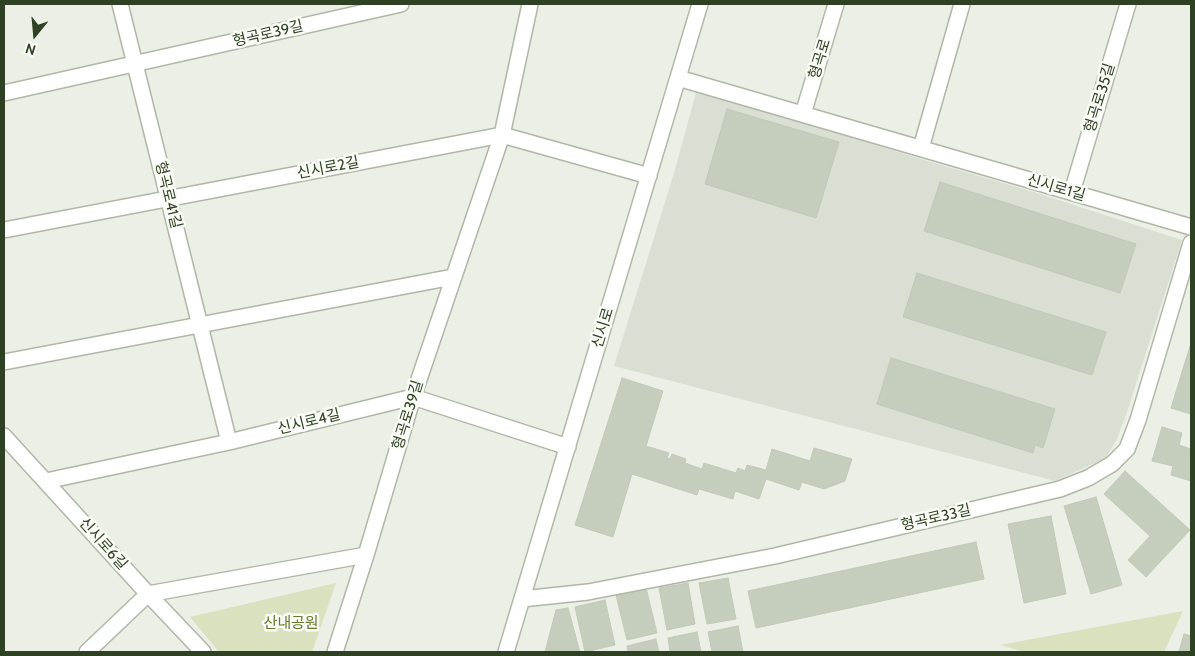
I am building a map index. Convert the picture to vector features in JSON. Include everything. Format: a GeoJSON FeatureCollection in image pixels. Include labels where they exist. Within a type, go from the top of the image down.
{"type":"FeatureCollection","features":[{"type":"Feature","properties":{"kind":"street","name":"형곡로41길"},"geometry":{"type":"LineString","coordinates":[[120,4],[229,442]]}},
{"type":"Feature","properties":{"kind":"street","name":"형곡로39길"},"geometry":{"type":"LineString","coordinates":[[135,65],[401,4]]}},
{"type":"Feature","properties":{"kind":"street","name":"형곡로39길"},"geometry":{"type":"LineString","coordinates":[[335,652],[366,555],[412,397],[502,136],[530,4]]}},
{"type":"Feature","properties":{"kind":"street","name":"신시로"},"geometry":{"type":"LineString","coordinates":[[506,652],[700,4]]}},
{"type":"Feature","properties":{"kind":"street","name":"형곡로"},"geometry":{"type":"LineString","coordinates":[[803,114],[836,4]]}},
{"type":"Feature","properties":{"kind":"street"},"geometry":{"type":"LineString","coordinates":[[921,148],[962,4]]}},
{"type":"Feature","properties":{"kind":"street","name":"형곡로35길"},"geometry":{"type":"LineString","coordinates":[[1072,192],[1128,4]]}},
{"type":"Feature","properties":{"kind":"street"},"geometry":{"type":"LineString","coordinates":[[4,93],[135,65]]}},
{"type":"Feature","properties":{"kind":"street","name":"신시로1길"},"geometry":{"type":"LineString","coordinates":[[678,78],[1191,227]]}},
{"type":"Feature","properties":{"kind":"street","name":"신시로2길"},"geometry":{"type":"LineString","coordinates":[[4,230],[502,136],[649,176]]}},
{"type":"Feature","properties":{"kind":"street","name":"형곡로33길"},"geometry":{"type":"LineString","coordinates":[[522,598],[588,592],[775,556],[1060,489],[1088,478],[1112,464],[1127,449],[1138,420],[1191,243]]}},
{"type":"Feature","properties":{"kind":"street"},"geometry":{"type":"LineString","coordinates":[[4,362],[453,277]]}},
{"type":"Feature","properties":{"kind":"street"},"geometry":{"type":"LineString","coordinates":[[412,397],[568,447]]}},
{"type":"Feature","properties":{"kind":"street","name":"신시로4길"},"geometry":{"type":"LineString","coordinates":[[46,481],[229,442],[412,397]]}},
{"type":"Feature","properties":{"kind":"street","name":"신시로6길"},"geometry":{"type":"LineString","coordinates":[[4,436],[203,652]]}},
{"type":"Feature","properties":{"kind":"street"},"geometry":{"type":"LineString","coordinates":[[87,652],[148,594],[366,555]]}},
{"type":"Feature","properties":{"kind":"shaded area"},"geometry":{"type":"Polygon","coordinates":[[[697,89],[1037,193],[1182,240],[1127,412],[1117,439],[1106,458],[1055,481],[614,366],[674,173],[697,89]]]}},
{"type":"Feature","properties":{"kind":"green space","name":"산내공원"},"geometry":{"type":"Polygon","coordinates":[[[336,583],[312,652],[219,652],[190,617],[336,583]]]}},
{"type":"Feature","properties":{"kind":"green space"},"geometry":{"type":"Polygon","coordinates":[[[1183,611],[1164,652],[1024,652],[1000,645],[1183,611]]]}},
{"type":"Feature","properties":{"kind":"building"},"geometry":{"type":"Polygon","coordinates":[[[727,109],[839,142],[816,218],[705,184],[727,109]]]}},
{"type":"Feature","properties":{"kind":"building"},"geometry":{"type":"Polygon","coordinates":[[[940,182],[1136,244],[1120,293],[924,231],[940,182]]]}},
{"type":"Feature","properties":{"kind":"building"},"geometry":{"type":"Polygon","coordinates":[[[917,273],[1106,332],[1092,375],[903,317],[917,273]]]}},
{"type":"Feature","properties":{"kind":"building"},"geometry":{"type":"Polygon","coordinates":[[[1191,343],[1191,414],[1171,408],[1191,343]]]}},
{"type":"Feature","properties":{"kind":"building"},"geometry":{"type":"Polygon","coordinates":[[[891,358],[1055,409],[1043,448],[1035,445],[1033,453],[877,404],[891,358]]]}},
{"type":"Feature","properties":{"kind":"building"},"geometry":{"type":"Polygon","coordinates":[[[622,378],[663,391],[646,446],[669,453],[667,458],[670,459],[672,454],[686,459],[685,463],[702,469],[704,463],[736,473],[738,468],[745,471],[747,465],[766,470],[772,449],[810,461],[814,448],[852,459],[845,481],[824,489],[802,482],[799,490],[766,479],[759,499],[735,491],[733,499],[699,489],[697,495],[632,474],[613,537],[575,525],[622,378]]]}},
{"type":"Feature","properties":{"kind":"building"},"geometry":{"type":"Polygon","coordinates":[[[1162,427],[1182,433],[1179,445],[1191,449],[1191,481],[1171,475],[1173,466],[1152,461],[1162,427]]]}},
{"type":"Feature","properties":{"kind":"building"},"geometry":{"type":"Polygon","coordinates":[[[1125,471],[1190,530],[1146,577],[1128,560],[1150,536],[1104,494],[1125,471]]]}},
{"type":"Feature","properties":{"kind":"building"},"geometry":{"type":"Polygon","coordinates":[[[1096,497],[1122,585],[1091,594],[1064,506],[1096,497]]]}},
{"type":"Feature","properties":{"kind":"building"},"geometry":{"type":"Polygon","coordinates":[[[1051,516],[1066,594],[1024,603],[1008,524],[1051,516]]]}},
{"type":"Feature","properties":{"kind":"building"},"geometry":{"type":"Polygon","coordinates":[[[976,542],[984,579],[756,628],[748,591],[976,542]]]}},
{"type":"Feature","properties":{"kind":"building"},"geometry":{"type":"Polygon","coordinates":[[[728,578],[736,619],[707,624],[699,583],[728,578]]]}},
{"type":"Feature","properties":{"kind":"building"},"geometry":{"type":"Polygon","coordinates":[[[688,583],[695,624],[667,630],[659,588],[688,583]]]}},
{"type":"Feature","properties":{"kind":"building"},"geometry":{"type":"Polygon","coordinates":[[[646,588],[657,633],[627,640],[616,595],[646,588]]]}},
{"type":"Feature","properties":{"kind":"building"},"geometry":{"type":"Polygon","coordinates":[[[605,600],[615,645],[585,652],[575,607],[605,600]]]}},
{"type":"Feature","properties":{"kind":"building"},"geometry":{"type":"Polygon","coordinates":[[[568,608],[580,652],[545,652],[556,610],[568,608]]]}},
{"type":"Feature","properties":{"kind":"building"},"geometry":{"type":"Polygon","coordinates":[[[738,626],[743,652],[712,652],[708,632],[738,626]]]}},
{"type":"Feature","properties":{"kind":"building"},"geometry":{"type":"Polygon","coordinates":[[[697,632],[701,652],[670,652],[668,638],[697,632]]]}},
{"type":"Feature","properties":{"kind":"building"},"geometry":{"type":"Polygon","coordinates":[[[1184,634],[1191,636],[1191,652],[1179,652],[1184,634]]]}},
{"type":"Feature","properties":{"kind":"building"},"geometry":{"type":"Polygon","coordinates":[[[656,639],[659,652],[628,652],[627,646],[656,639]]]}}]}
